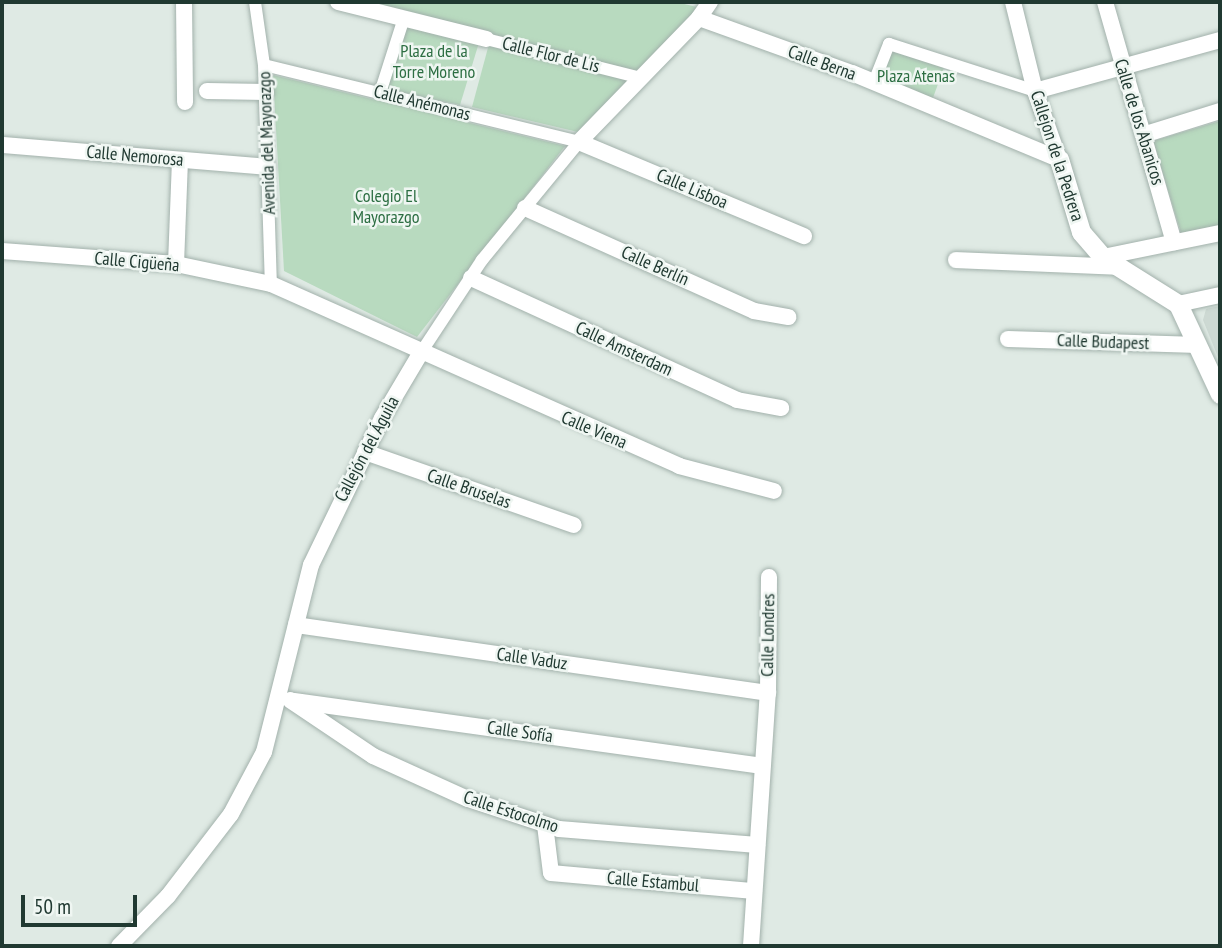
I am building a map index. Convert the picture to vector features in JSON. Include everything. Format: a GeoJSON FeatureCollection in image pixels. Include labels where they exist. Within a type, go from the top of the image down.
{"type":"FeatureCollection","features":[{"type":"Feature","properties":{"kind":"street"},"geometry":{"type":"LineString","coordinates":[[184,2],[185,102]]}},
{"type":"Feature","properties":{"kind":"street","name":"Avenida del Mayorazgo"},"geometry":{"type":"LineString","coordinates":[[256,2],[266,92],[271,284]]}},
{"type":"Feature","properties":{"kind":"street","name":"Calle Flor de Lis"},"geometry":{"type":"LineString","coordinates":[[338,2],[640,78]]}},
{"type":"Feature","properties":{"kind":"street","name":"Callejón del Águila"},"geometry":{"type":"LineString","coordinates":[[119,946],[168,897],[231,814],[264,752],[284,699],[296,625],[311,565],[365,452],[421,354],[471,278],[525,208],[579,142],[699,18],[707,2]]}},
{"type":"Feature","properties":{"kind":"street","name":"Callejon de la Pedrera"},"geometry":{"type":"LineString","coordinates":[[1013,2],[1035,92],[1081,232],[1103,257],[1178,304]]}},
{"type":"Feature","properties":{"kind":"street","name":"Calle de los Abanicos"},"geometry":{"type":"LineString","coordinates":[[1104,2],[1174,242]]}},
{"type":"Feature","properties":{"kind":"street"},"geometry":{"type":"LineString","coordinates":[[380,93],[404,18]]}},
{"type":"Feature","properties":{"kind":"street","name":"Calle Berna"},"geometry":{"type":"LineString","coordinates":[[699,18],[874,82],[1059,159]]}},
{"type":"Feature","properties":{"kind":"street"},"geometry":{"type":"LineString","coordinates":[[874,82],[889,44],[1035,92],[1121,65],[1220,40]]}},
{"type":"Feature","properties":{"kind":"street","name":"Calle Anémonas"},"geometry":{"type":"LineString","coordinates":[[264,65],[579,142]]}},
{"type":"Feature","properties":{"kind":"street"},"geometry":{"type":"LineString","coordinates":[[207,91],[266,92]]}},
{"type":"Feature","properties":{"kind":"street"},"geometry":{"type":"LineString","coordinates":[[1143,135],[1220,111]]}},
{"type":"Feature","properties":{"kind":"street","name":"Calle Lisboa"},"geometry":{"type":"LineString","coordinates":[[579,142],[804,236]]}},
{"type":"Feature","properties":{"kind":"street","name":"Calle Nemorosa"},"geometry":{"type":"LineString","coordinates":[[2,145],[267,167]]}},
{"type":"Feature","properties":{"kind":"street"},"geometry":{"type":"LineString","coordinates":[[176,264],[180,160]]}},
{"type":"Feature","properties":{"kind":"street","name":"Calle Berlín"},"geometry":{"type":"LineString","coordinates":[[525,208],[754,311],[788,317]]}},
{"type":"Feature","properties":{"kind":"street"},"geometry":{"type":"LineString","coordinates":[[1103,257],[1220,233]]}},
{"type":"Feature","properties":{"kind":"street","name":"Calle Cigüeña"},"geometry":{"type":"LineString","coordinates":[[2,251],[176,264],[271,284],[421,354]]}},
{"type":"Feature","properties":{"kind":"street"},"geometry":{"type":"LineString","coordinates":[[956,260],[1122,267]]}},
{"type":"Feature","properties":{"kind":"street","name":"Calle Amsterdam"},"geometry":{"type":"LineString","coordinates":[[471,278],[737,400],[781,408]]}},
{"type":"Feature","properties":{"kind":"street"},"geometry":{"type":"LineString","coordinates":[[1220,295],[1178,304],[1220,394]]}},
{"type":"Feature","properties":{"kind":"street","name":"Calle Budapest"},"geometry":{"type":"LineString","coordinates":[[1008,340],[1198,345]]}},
{"type":"Feature","properties":{"kind":"street","name":"Calle Viena"},"geometry":{"type":"LineString","coordinates":[[421,354],[680,466],[774,491]]}},
{"type":"Feature","properties":{"kind":"street","name":"Calle Bruselas"},"geometry":{"type":"LineString","coordinates":[[365,452],[574,525]]}},
{"type":"Feature","properties":{"kind":"street","name":"Calle Londres"},"geometry":{"type":"LineString","coordinates":[[751,946],[768,693],[769,577]]}},
{"type":"Feature","properties":{"kind":"street","name":"Calle Vaduz"},"geometry":{"type":"LineString","coordinates":[[296,625],[768,693]]}},
{"type":"Feature","properties":{"kind":"street","name":"Calle Sofía"},"geometry":{"type":"LineString","coordinates":[[284,699],[763,766]]}},
{"type":"Feature","properties":{"kind":"street","name":"Calle Estocolmo"},"geometry":{"type":"LineString","coordinates":[[284,699],[373,756],[468,799],[545,825],[757,845]]}},
{"type":"Feature","properties":{"kind":"street","name":"Calle Estambul"},"geometry":{"type":"LineString","coordinates":[[545,825],[551,873],[754,891]]}},
{"type":"Feature","properties":{"kind":"shaded area"},"geometry":{"type":"Polygon","coordinates":[[[1220,306],[1220,362],[1203,320],[1206,309],[1220,306]]]}},
{"type":"Feature","properties":{"kind":"green space"},"geometry":{"type":"Polygon","coordinates":[[[366,2],[676,2],[701,8],[640,72],[366,2]]]}},
{"type":"Feature","properties":{"kind":"green space","name":"Plaza de la Torre Moreno"},"geometry":{"type":"Polygon","coordinates":[[[408,19],[481,36],[460,105],[387,89],[408,19]]]}},
{"type":"Feature","properties":{"kind":"green space"},"geometry":{"type":"Polygon","coordinates":[[[489,44],[631,80],[578,132],[472,107],[489,44]]]}},
{"type":"Feature","properties":{"kind":"green space","name":"Plaza Atenas"},"geometry":{"type":"Polygon","coordinates":[[[889,44],[946,62],[930,106],[874,82],[889,44]]]}},
{"type":"Feature","properties":{"kind":"green space","name":"Colegio El Mayorazgo"},"geometry":{"type":"Polygon","coordinates":[[[273,75],[565,146],[417,337],[284,271],[273,75]]]}},
{"type":"Feature","properties":{"kind":"green space"},"geometry":{"type":"Polygon","coordinates":[[[1220,121],[1220,225],[1181,233],[1153,141],[1220,121]]]}}]}
